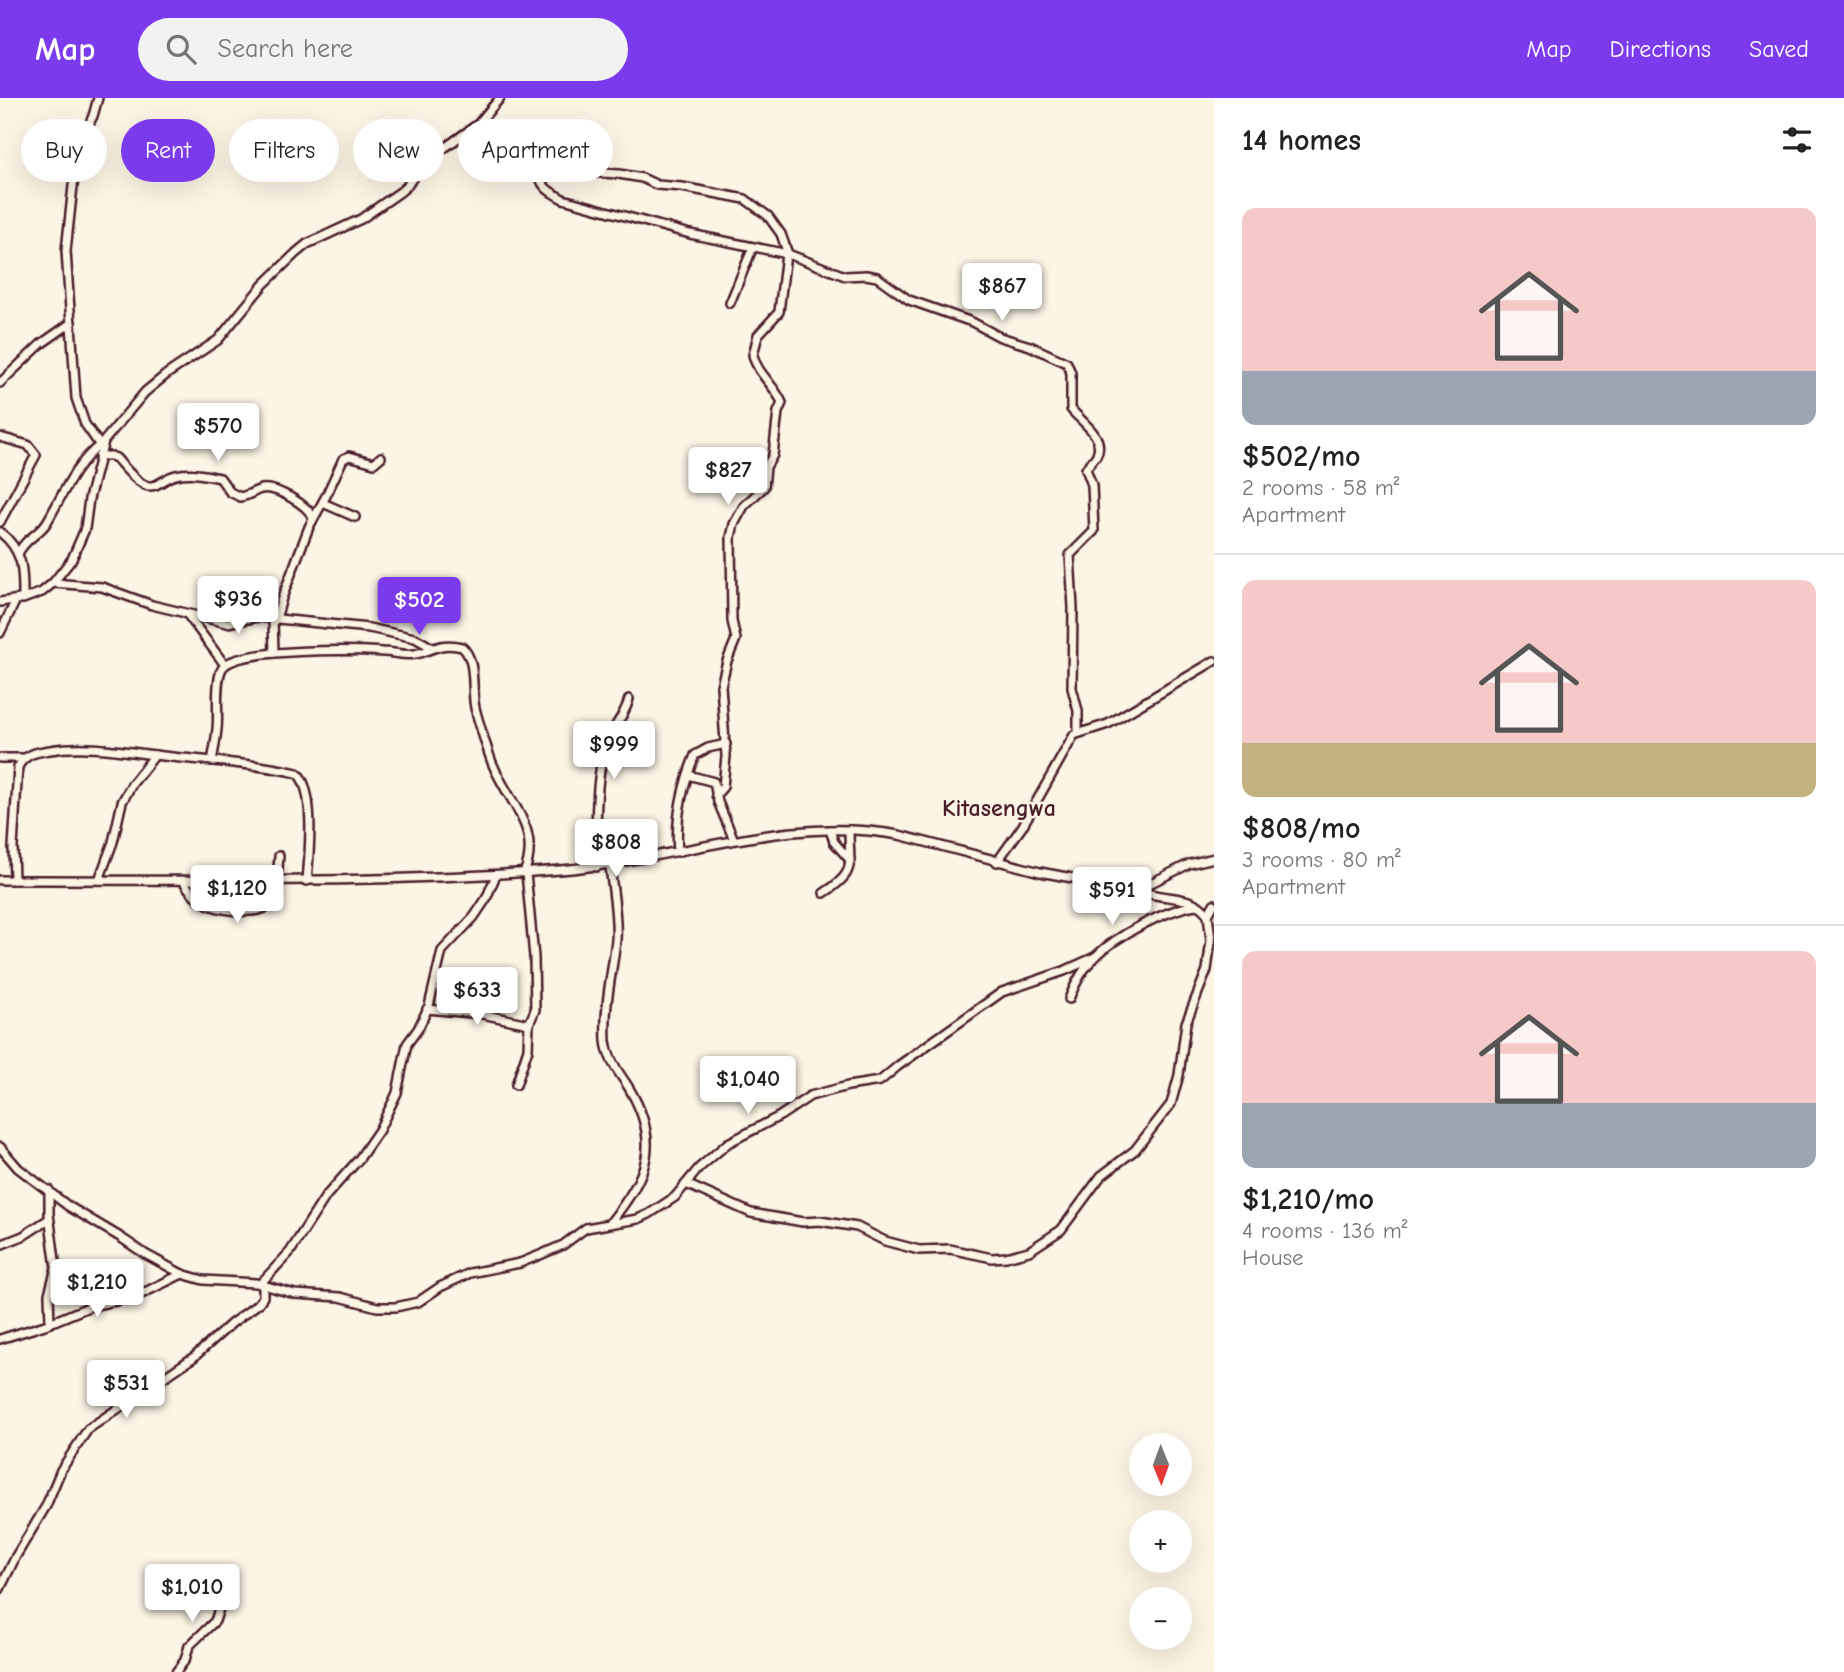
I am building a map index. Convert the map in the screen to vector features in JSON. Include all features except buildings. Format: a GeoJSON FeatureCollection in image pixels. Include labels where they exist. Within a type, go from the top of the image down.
{"type":"FeatureCollection","features":[{"type":"Feature","properties":{"kind":"street"},"geometry":{"type":"LineString","coordinates":[[0,602],[41,592],[53,583],[77,551],[85,529],[101,446],[79,411],[65,251],[78,149],[98,98]]}},
{"type":"Feature","properties":{"kind":"street"},"geometry":{"type":"LineString","coordinates":[[480,119],[500,98]]}},
{"type":"Feature","properties":{"kind":"street"},"geometry":{"type":"LineString","coordinates":[[18,554],[22,546],[47,522],[80,465],[101,446],[145,392],[166,374],[218,340],[263,285],[307,244],[361,219],[400,192],[422,164],[458,138]]}},
{"type":"Feature","properties":{"kind":"street"},"geometry":{"type":"LineString","coordinates":[[613,174],[642,178],[657,185],[745,199],[768,216],[781,234],[787,254],[779,312],[758,335],[752,355],[762,375],[776,389],[782,403],[774,435],[773,455],[766,467],[764,487],[744,506],[734,523],[731,537],[732,621],[736,639],[721,686],[726,744],[723,788],[716,795]]}},
{"type":"Feature","properties":{"kind":"street"},"geometry":{"type":"LineString","coordinates":[[541,182],[548,191],[563,199],[680,232],[787,254],[845,276],[877,277],[909,300],[979,325],[999,337],[1030,346],[1061,359],[1070,367],[1071,409],[1092,430],[1099,447],[1086,469],[1092,485],[1094,531],[1070,555],[1073,608],[1072,688],[1078,714],[1078,732]]}},
{"type":"Feature","properties":{"kind":"street"},"geometry":{"type":"LineString","coordinates":[[730,303],[753,247]]}},
{"type":"Feature","properties":{"kind":"street"},"geometry":{"type":"LineString","coordinates":[[0,383],[41,344],[71,323]]}},
{"type":"Feature","properties":{"kind":"street"},"geometry":{"type":"LineString","coordinates":[[0,438],[28,445],[36,455],[0,522]]}},
{"type":"Feature","properties":{"kind":"street"},"geometry":{"type":"LineString","coordinates":[[99,456],[116,458],[147,486],[153,486],[172,476],[198,474],[220,478],[230,492],[240,497],[259,489],[270,489],[302,504],[310,510],[313,518]]}},
{"type":"Feature","properties":{"kind":"street"},"geometry":{"type":"LineString","coordinates":[[274,653],[274,619],[313,518],[345,457],[374,463],[381,457]]}},
{"type":"Feature","properties":{"kind":"street"},"geometry":{"type":"LineString","coordinates":[[323,503],[355,517]]}},
{"type":"Feature","properties":{"kind":"street"},"geometry":{"type":"LineString","coordinates":[[0,532],[18,554],[23,565],[20,599],[0,633]]}},
{"type":"Feature","properties":{"kind":"street"},"geometry":{"type":"LineString","coordinates":[[53,583],[102,587],[135,600],[227,623],[258,617],[369,628],[415,638],[431,647]]}},
{"type":"Feature","properties":{"kind":"street"},"geometry":{"type":"LineString","coordinates":[[186,613],[225,665]]}},
{"type":"Feature","properties":{"kind":"street"},"geometry":{"type":"LineString","coordinates":[[212,761],[217,729],[218,678],[225,665],[241,657],[274,653],[362,651],[416,654],[431,647],[457,645],[468,652],[476,710],[490,759],[529,835],[531,852],[525,873],[535,976],[535,1010],[529,1024],[529,1045],[516,1085]]}},
{"type":"Feature","properties":{"kind":"street"},"geometry":{"type":"LineString","coordinates":[[997,862],[1021,827],[1074,735],[1108,724],[1214,661]]}},
{"type":"Feature","properties":{"kind":"street"},"geometry":{"type":"LineString","coordinates":[[596,867],[602,757],[607,739],[621,720],[629,699]]}},
{"type":"Feature","properties":{"kind":"street"},"geometry":{"type":"LineString","coordinates":[[678,852],[676,821],[695,755],[699,751],[726,744]]}},
{"type":"Feature","properties":{"kind":"street"},"geometry":{"type":"LineString","coordinates":[[0,758],[24,758],[38,752],[68,748],[155,755],[297,772],[308,801],[307,881]]}},
{"type":"Feature","properties":{"kind":"street"},"geometry":{"type":"LineString","coordinates":[[99,880],[113,842],[122,802],[132,784],[155,755]]}},
{"type":"Feature","properties":{"kind":"street"},"geometry":{"type":"LineString","coordinates":[[14,880],[16,775],[24,758]]}},
{"type":"Feature","properties":{"kind":"street"},"geometry":{"type":"LineString","coordinates":[[688,775],[714,782],[716,795],[734,840]]}},
{"type":"Feature","properties":{"kind":"street"},"geometry":{"type":"LineString","coordinates":[[830,830],[834,842],[850,860]]}},
{"type":"Feature","properties":{"kind":"street"},"geometry":{"type":"LineString","coordinates":[[824,893],[846,877],[850,868],[849,830]]}},
{"type":"Feature","properties":{"kind":"street"},"geometry":{"type":"LineString","coordinates":[[0,880],[184,882],[438,879],[596,867],[775,833],[849,830],[899,835],[997,862],[1106,886],[1137,889],[1153,896],[1180,898],[1196,905],[1208,915]]}},
{"type":"Feature","properties":{"kind":"street"},"geometry":{"type":"LineString","coordinates":[[184,882],[191,893],[208,905],[257,911],[275,898],[279,856]]}},
{"type":"Feature","properties":{"kind":"street"},"geometry":{"type":"LineString","coordinates":[[1137,889],[1189,864],[1214,858]]}},
{"type":"Feature","properties":{"kind":"street"},"geometry":{"type":"LineString","coordinates":[[610,865],[616,933],[606,999],[607,1049],[610,1061],[629,1088],[641,1113],[648,1152],[645,1170],[610,1223]]}},
{"type":"Feature","properties":{"kind":"street"},"geometry":{"type":"LineString","coordinates":[[261,1284],[290,1252],[326,1196],[375,1137],[397,1093],[407,1044],[418,1029],[427,1009],[442,951],[474,917],[486,899],[496,875]]}},
{"type":"Feature","properties":{"kind":"street"},"geometry":{"type":"LineString","coordinates":[[686,1184],[751,1213],[803,1222],[820,1221],[857,1227],[885,1241],[919,1250],[950,1249],[992,1258],[1030,1251],[1061,1230],[1101,1176],[1135,1150],[1171,1104],[1180,1074],[1186,1023],[1209,962],[1211,940],[1208,915],[1214,904]]}},
{"type":"Feature","properties":{"kind":"street"},"geometry":{"type":"LineString","coordinates":[[0,1147],[18,1168],[68,1206],[182,1274],[203,1280],[261,1284],[295,1294],[340,1297],[377,1307],[396,1307],[418,1302],[440,1287],[470,1273],[529,1260],[563,1245],[586,1228],[638,1219],[649,1214],[675,1197],[699,1168],[728,1143],[780,1116],[810,1096],[880,1081],[1002,992],[1064,971],[1095,957],[1140,927],[1180,909],[1196,905]]}},
{"type":"Feature","properties":{"kind":"street"},"geometry":{"type":"LineString","coordinates":[[1069,999],[1079,978],[1095,957]]}},
{"type":"Feature","properties":{"kind":"street"},"geometry":{"type":"LineString","coordinates":[[427,1009],[482,1014],[529,1024]]}},
{"type":"Feature","properties":{"kind":"street"},"geometry":{"type":"LineString","coordinates":[[49,1190],[49,1219],[56,1268],[49,1294],[50,1323]]}},
{"type":"Feature","properties":{"kind":"street"},"geometry":{"type":"LineString","coordinates":[[0,1245],[23,1237],[49,1219]]}},
{"type":"Feature","properties":{"kind":"street"},"geometry":{"type":"LineString","coordinates":[[0,1339],[91,1306],[135,1297],[182,1274]]}},
{"type":"Feature","properties":{"kind":"street"},"geometry":{"type":"LineString","coordinates":[[0,1589],[46,1506],[61,1470],[88,1429],[98,1420],[145,1393],[194,1357],[258,1304],[263,1297],[261,1284]]}},
{"type":"Feature","properties":{"kind":"street"},"geometry":{"type":"LineString","coordinates":[[176,1672],[185,1660],[189,1646],[215,1621],[227,1585]]}},
{"type":"Feature","properties":{"kind":"district","name":"Kitasengwa"},"geometry":{"type":"Point","coordinates":[999,808]}}]}
